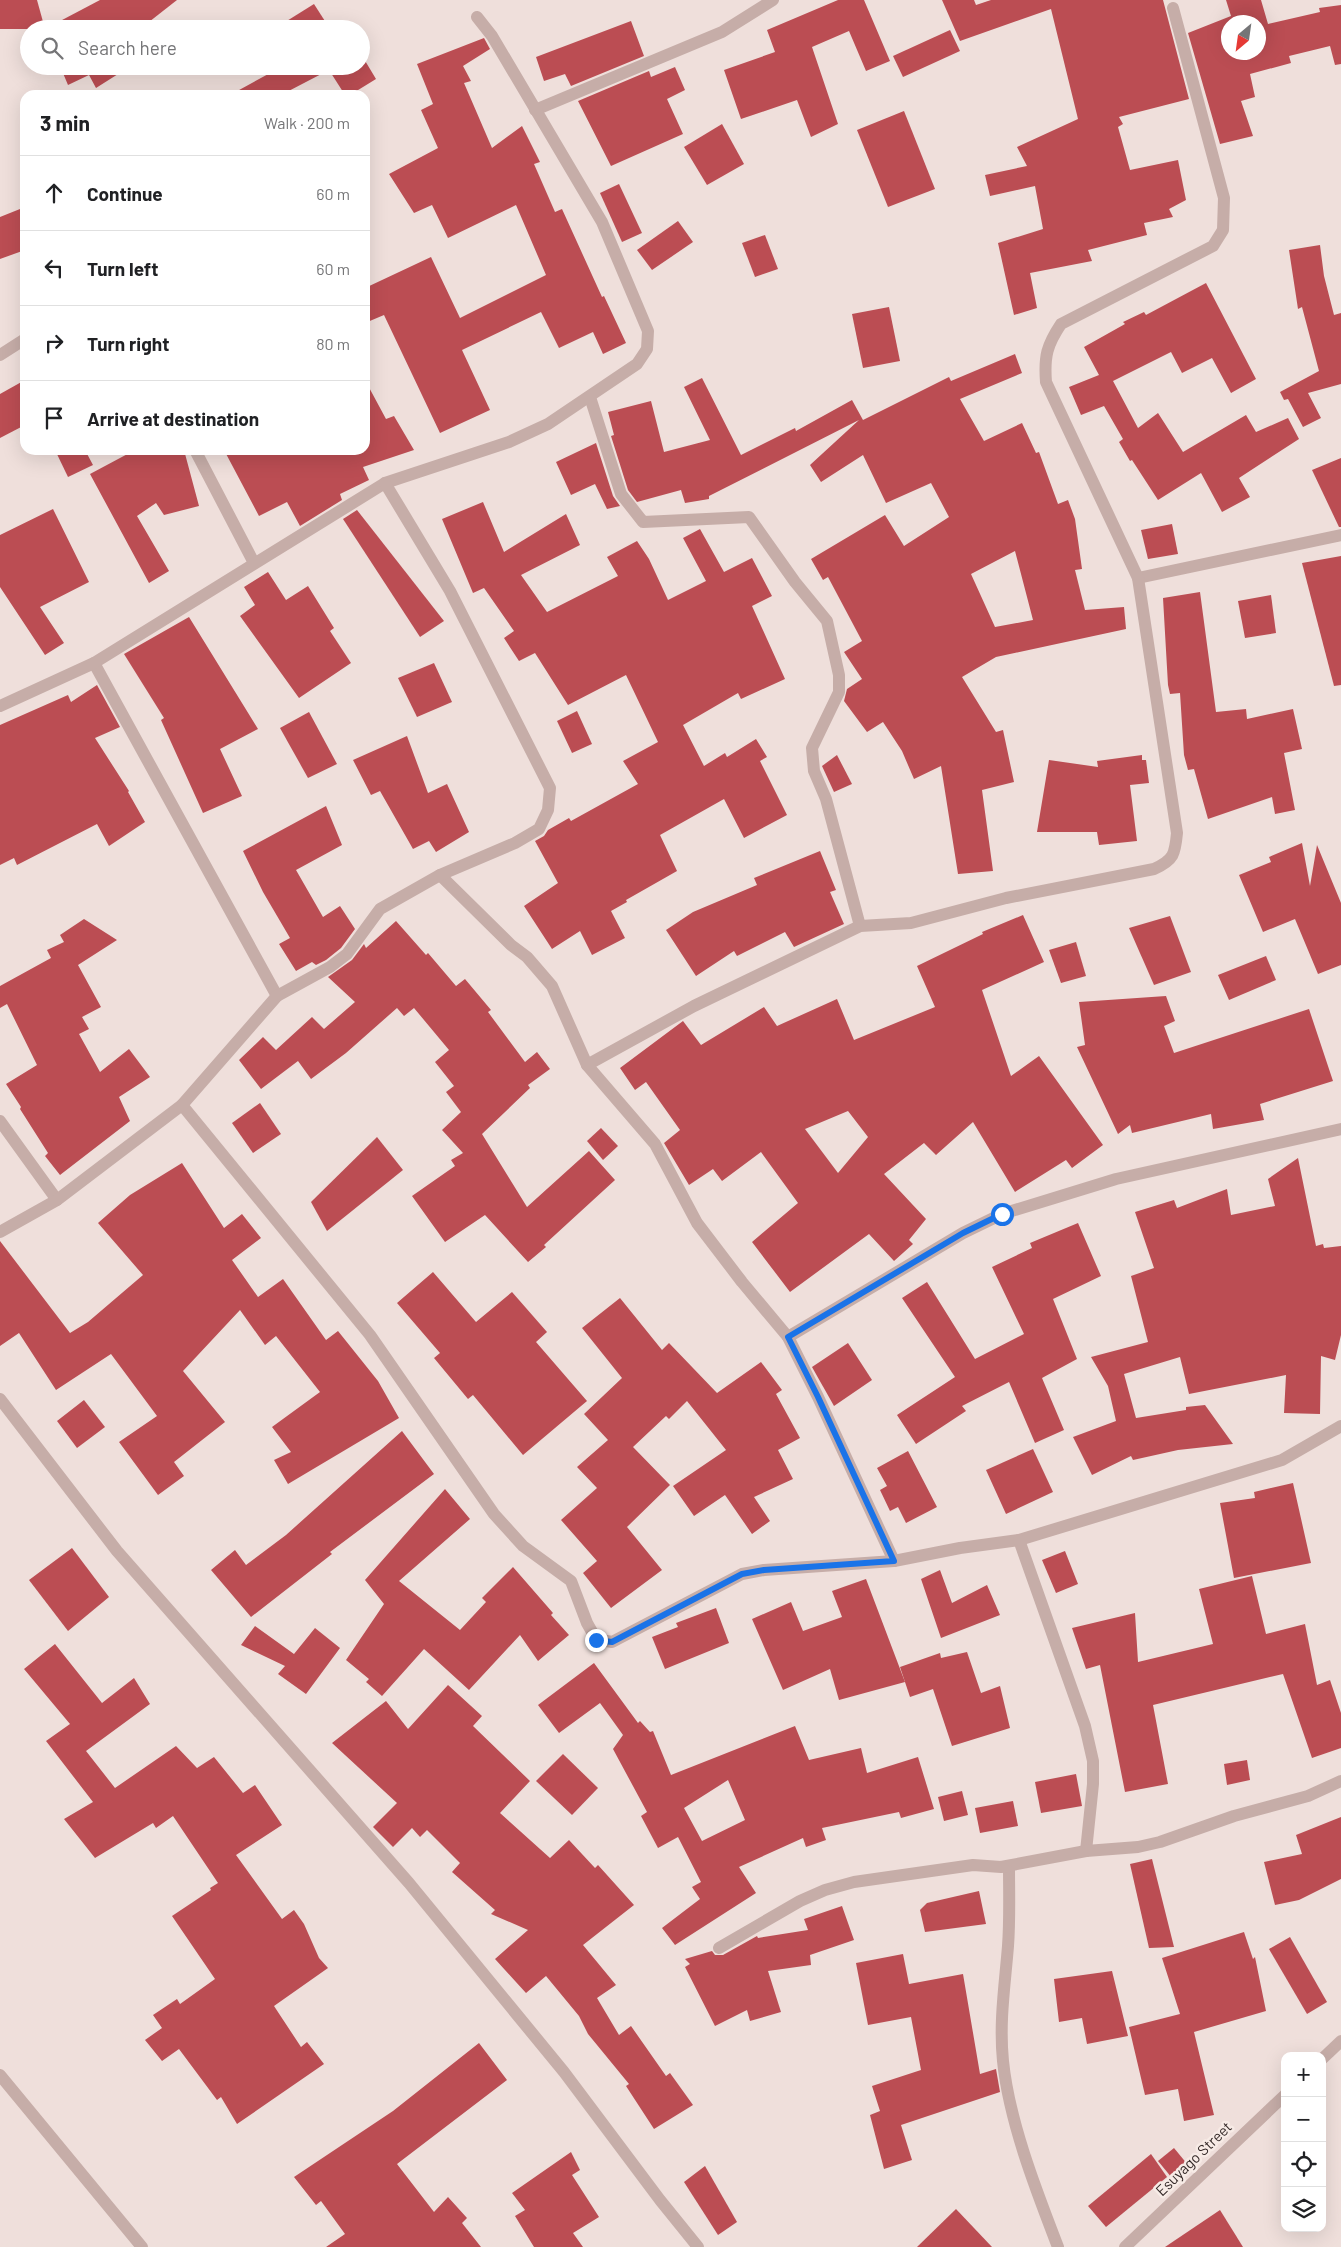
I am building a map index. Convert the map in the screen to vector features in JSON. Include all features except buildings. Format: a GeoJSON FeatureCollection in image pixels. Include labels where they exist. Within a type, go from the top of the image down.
{"type":"FeatureCollection","features":[{"type":"Feature","properties":{"kind":"street"},"geometry":{"type":"LineString","coordinates":[[535,110],[722,32],[773,0]]}},
{"type":"Feature","properties":{"kind":"street"},"geometry":{"type":"LineString","coordinates":[[587,1065],[694,1006],[860,926],[911,923],[1006,898],[1154,869],[1169,862],[1176,850],[1177,833],[1138,578],[1046,382],[1044,362],[1049,342],[1061,324],[1213,246],[1223,230],[1224,198],[1173,8]]}},
{"type":"Feature","properties":{"kind":"street"},"geometry":{"type":"LineString","coordinates":[[0,706],[94,663],[385,483],[509,442],[548,424],[637,364],[648,349],[648,331],[602,222],[492,36],[477,18]]}},
{"type":"Feature","properties":{"kind":"street"},"geometry":{"type":"LineString","coordinates":[[0,355],[20,342]]}},
{"type":"Feature","properties":{"kind":"street"},"geometry":{"type":"LineString","coordinates":[[590,397],[621,494],[643,522],[749,517],[795,582],[827,621],[840,675],[839,692],[812,748],[814,771],[826,799],[860,926]]}},
{"type":"Feature","properties":{"kind":"street"},"geometry":{"type":"LineString","coordinates":[[198,455],[254,563]]}},
{"type":"Feature","properties":{"kind":"street"},"geometry":{"type":"LineString","coordinates":[[0,1232],[57,1200],[182,1104],[277,996],[330,968],[347,954],[380,909],[440,875],[515,843],[539,829],[548,810],[550,788],[450,591],[385,483]]}},
{"type":"Feature","properties":{"kind":"street"},"geometry":{"type":"LineString","coordinates":[[1138,578],[1341,534]]}},
{"type":"Feature","properties":{"kind":"street"},"geometry":{"type":"LineString","coordinates":[[94,663],[277,996]]}},
{"type":"Feature","properties":{"kind":"street"},"geometry":{"type":"LineString","coordinates":[[440,875],[511,945],[527,957],[552,986],[587,1065],[655,1144],[697,1223],[731,1268],[788,1337],[894,1561]]}},
{"type":"Feature","properties":{"kind":"street"},"geometry":{"type":"LineString","coordinates":[[182,1104],[370,1335],[494,1514],[523,1546],[571,1580],[587,1623],[596,1640],[612,1642],[742,1574],[764,1570],[894,1561],[960,1548],[1019,1540],[1282,1460],[1341,1426]]}},
{"type":"Feature","properties":{"kind":"street"},"geometry":{"type":"LineString","coordinates":[[0,1121],[57,1200]]}},
{"type":"Feature","properties":{"kind":"street"},"geometry":{"type":"LineString","coordinates":[[788,1337],[963,1233],[1002,1214],[1116,1179],[1341,1129]]}},
{"type":"Feature","properties":{"kind":"street"},"geometry":{"type":"LineString","coordinates":[[0,1399],[117,1551],[409,1883],[564,2072],[660,2200],[698,2247]]}},
{"type":"Feature","properties":{"kind":"street"},"geometry":{"type":"LineString","coordinates":[[1019,1540],[1085,1726],[1091,1752],[1093,1784],[1086,1851]]}},
{"type":"Feature","properties":{"kind":"street"},"geometry":{"type":"LineString","coordinates":[[719,1948],[800,1901],[824,1890],[854,1882],[972,1865],[1009,1866],[1086,1851],[1138,1847],[1160,1842],[1234,1816],[1308,1796],[1341,1781]]}},
{"type":"Feature","properties":{"kind":"street"},"geometry":{"type":"LineString","coordinates":[[1009,1866],[1008,1944],[1002,2017],[1003,2061],[1023,2150],[1039,2199],[1058,2247]]}},
{"type":"Feature","properties":{"kind":"street"},"geometry":{"type":"LineString","coordinates":[[1326,2055],[1341,2041]]}},
{"type":"Feature","properties":{"kind":"street"},"geometry":{"type":"LineString","coordinates":[[0,2075],[142,2247]]}},
{"type":"Feature","properties":{"kind":"street","name":"Esuyago Street"},"geometry":{"type":"LineString","coordinates":[[1125,2247],[1283,2097]]}},
{"type":"Feature","properties":{"kind":"route"},"geometry":{"type":"LineString","coordinates":[[596,1640],[612,1642],[742,1574],[764,1570],[894,1561],[788,1337],[963,1233],[1002,1214]]}}]}
